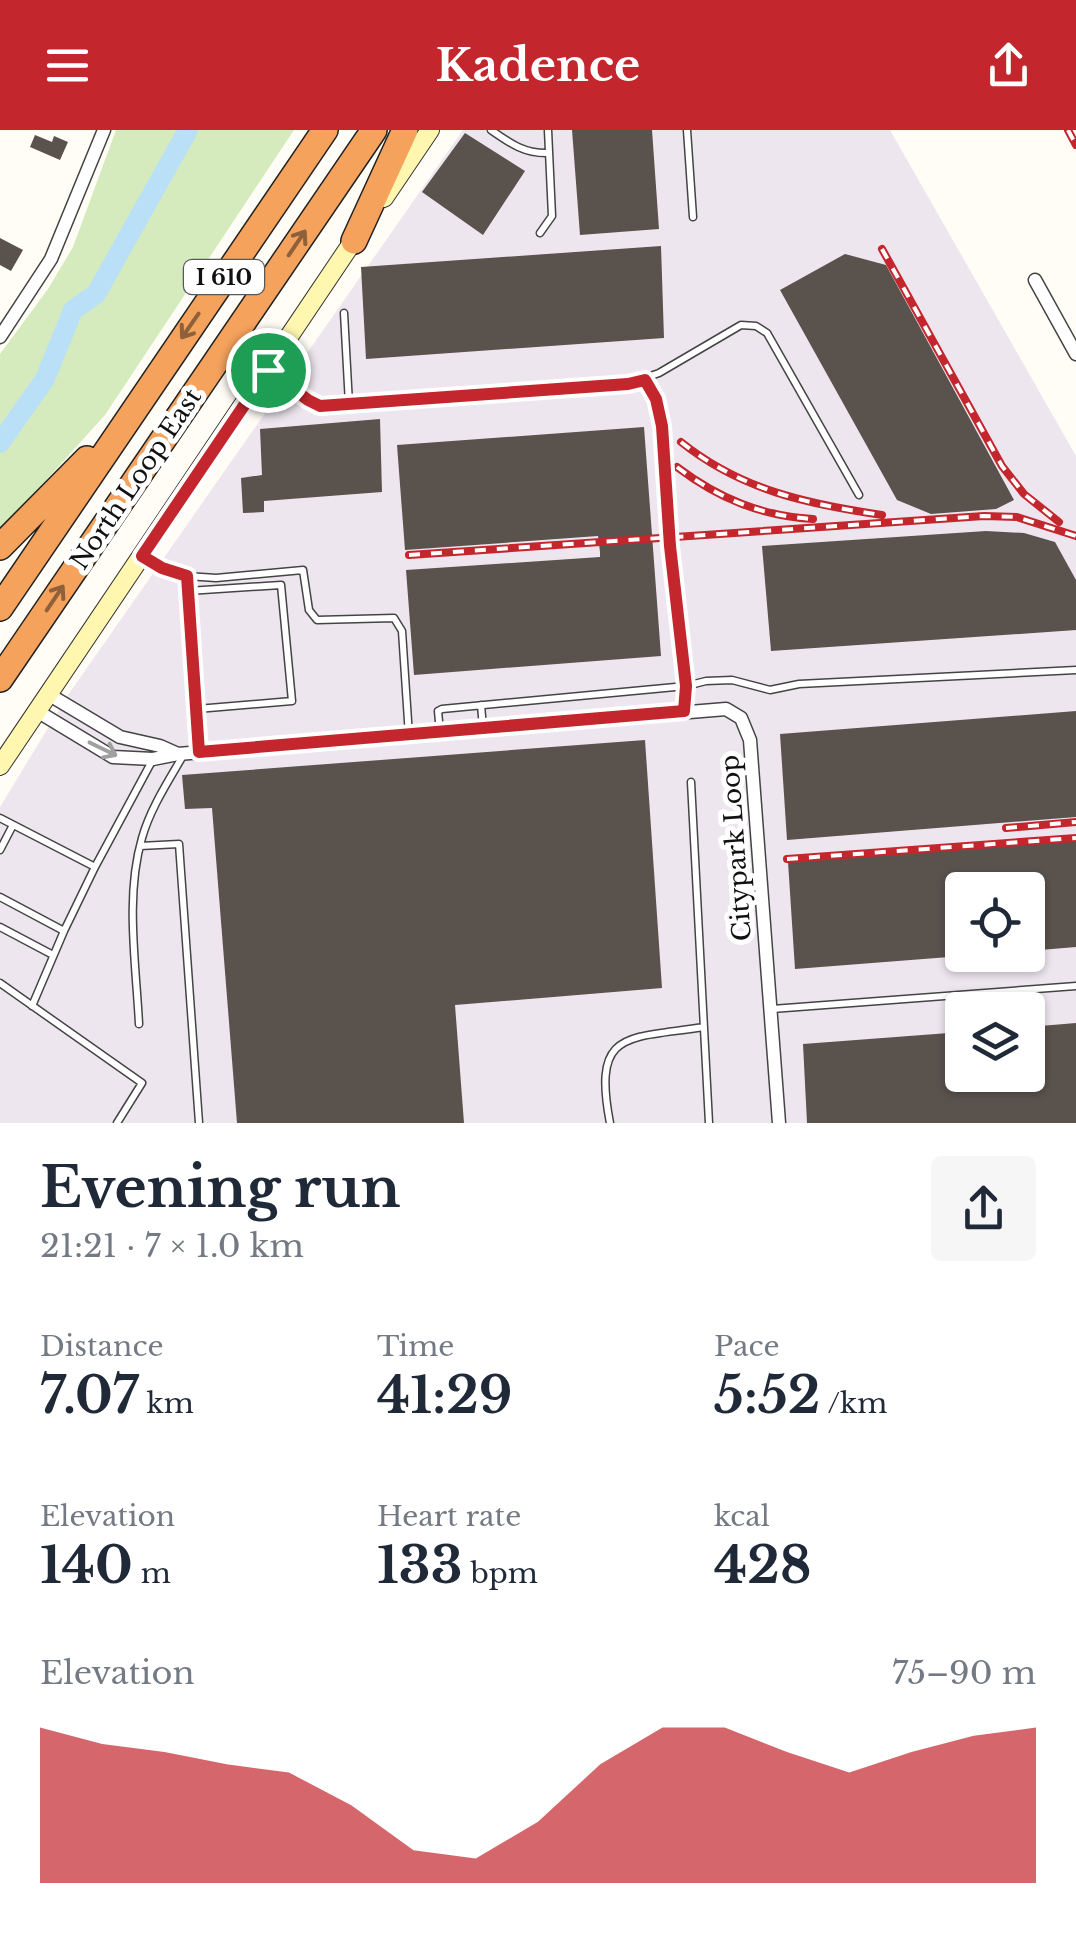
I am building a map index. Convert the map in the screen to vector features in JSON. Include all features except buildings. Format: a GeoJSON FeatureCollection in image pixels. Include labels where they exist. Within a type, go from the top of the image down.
{"type":"FeatureCollection","features":[{"type":"Feature","properties":{"kind":"highway","name":"North Loop East"},"geometry":{"type":"LineString","coordinates":[[0,608],[325,130]]}},
{"type":"Feature","properties":{"kind":"highway","name":"North Loop East"},"geometry":{"type":"LineString","coordinates":[[0,678],[374,130]]}},
{"type":"Feature","properties":{"kind":"highway"},"geometry":{"type":"LineString","coordinates":[[354,241],[405,130]]}},
{"type":"Feature","properties":{"kind":"highway"},"geometry":{"type":"LineString","coordinates":[[0,547],[123,424]]}},
{"type":"Feature","properties":{"kind":"main road"},"geometry":{"type":"LineString","coordinates":[[0,766],[430,130]]}},
{"type":"Feature","properties":{"kind":"street"},"geometry":{"type":"LineString","coordinates":[[0,337],[51,259],[104,130]]}},
{"type":"Feature","properties":{"kind":"street"},"geometry":{"type":"LineString","coordinates":[[1034,280],[1076,354]]}},
{"type":"Feature","properties":{"kind":"street","name":"Citypark Loop"},"geometry":{"type":"LineString","coordinates":[[48,694],[120,737],[181,754]]}},
{"type":"Feature","properties":{"kind":"street","name":"Citypark Loop"},"geometry":{"type":"LineString","coordinates":[[37,712],[113,756],[153,759],[726,709],[741,718],[750,740],[779,1123]]}},
{"type":"Feature","properties":{"kind":"lane"},"geometry":{"type":"LineString","coordinates":[[492,130],[533,154],[550,153]]}},
{"type":"Feature","properties":{"kind":"lane"},"geometry":{"type":"LineString","coordinates":[[540,233],[552,216],[548,130]]}},
{"type":"Feature","properties":{"kind":"lane"},"geometry":{"type":"LineString","coordinates":[[687,130],[693,217]]}},
{"type":"Feature","properties":{"kind":"lane"},"geometry":{"type":"LineString","coordinates":[[344,313],[348,404]]}},
{"type":"Feature","properties":{"kind":"lane"},"geometry":{"type":"LineString","coordinates":[[268,370],[320,406],[628,384],[645,380],[741,325],[756,326],[768,333],[859,495]]}},
{"type":"Feature","properties":{"kind":"lane"},"geometry":{"type":"LineString","coordinates":[[645,380],[656,399],[662,426],[670,546],[686,686],[684,711]]}},
{"type":"Feature","properties":{"kind":"lane"},"geometry":{"type":"LineString","coordinates":[[142,556],[187,576],[216,578],[302,570],[309,610],[318,620],[394,618],[402,631],[409,737]]}},
{"type":"Feature","properties":{"kind":"lane"},"geometry":{"type":"LineString","coordinates":[[187,576],[199,752]]}},
{"type":"Feature","properties":{"kind":"lane"},"geometry":{"type":"LineString","coordinates":[[188,591],[281,584],[292,701],[196,710]]}},
{"type":"Feature","properties":{"kind":"lane"},"geometry":{"type":"LineString","coordinates":[[440,734],[438,711],[706,681],[732,680],[770,690],[799,684],[1076,670]]}},
{"type":"Feature","properties":{"kind":"lane"},"geometry":{"type":"LineString","coordinates":[[480,705],[483,730]]}},
{"type":"Feature","properties":{"kind":"lane"},"geometry":{"type":"LineString","coordinates":[[139,1024],[134,883],[143,834],[181,754]]}},
{"type":"Feature","properties":{"kind":"lane"},"geometry":{"type":"LineString","coordinates":[[32,1006],[64,931],[153,759]]}},
{"type":"Feature","properties":{"kind":"lane"},"geometry":{"type":"LineString","coordinates":[[692,782],[709,1123]]}},
{"type":"Feature","properties":{"kind":"lane"},"geometry":{"type":"LineString","coordinates":[[0,818],[96,867]]}},
{"type":"Feature","properties":{"kind":"lane"},"geometry":{"type":"LineString","coordinates":[[0,850],[13,825]]}},
{"type":"Feature","properties":{"kind":"lane"},"geometry":{"type":"LineString","coordinates":[[140,846],[179,844],[199,1123]]}},
{"type":"Feature","properties":{"kind":"lane"},"geometry":{"type":"LineString","coordinates":[[0,897],[64,931]]}},
{"type":"Feature","properties":{"kind":"lane"},"geometry":{"type":"LineString","coordinates":[[0,927],[53,955]]}},
{"type":"Feature","properties":{"kind":"lane"},"geometry":{"type":"LineString","coordinates":[[0,984],[142,1083],[117,1123]]}},
{"type":"Feature","properties":{"kind":"lane"},"geometry":{"type":"LineString","coordinates":[[771,1009],[1076,986]]}},
{"type":"Feature","properties":{"kind":"lane"},"geometry":{"type":"LineString","coordinates":[[610,1123],[605,1064],[614,1046],[631,1038],[704,1028]]}},
{"type":"Feature","properties":{"kind":"shaded area"},"geometry":{"type":"Polygon","coordinates":[[[463,130],[890,130],[1076,456],[1076,1123],[0,1123],[0,807],[68,695],[463,130]]]}},
{"type":"Feature","properties":{"kind":"green space"},"geometry":{"type":"Polygon","coordinates":[[[116,130],[294,130],[105,415],[0,531],[0,354],[48,289],[73,247],[116,130]]]}},
{"type":"Feature","properties":{"kind":"waterway"},"geometry":{"type":"LineString","coordinates":[[0,443],[45,379],[73,310],[96,294],[188,130]]}},
{"type":"Feature","properties":{"kind":"railway"},"geometry":{"type":"LineString","coordinates":[[1068,130],[1076,145]]}},
{"type":"Feature","properties":{"kind":"railway"},"geometry":{"type":"LineString","coordinates":[[882,249],[1002,466],[1024,494],[1059,522]]}},
{"type":"Feature","properties":{"kind":"railway"},"geometry":{"type":"LineString","coordinates":[[681,442],[751,483],[801,500],[882,515]]}},
{"type":"Feature","properties":{"kind":"railway"},"geometry":{"type":"LineString","coordinates":[[677,467],[708,488],[741,503],[776,514],[813,519]]}},
{"type":"Feature","properties":{"kind":"railway"},"geometry":{"type":"LineString","coordinates":[[409,555],[984,516],[1017,517],[1076,536]]}},
{"type":"Feature","properties":{"kind":"railway"},"geometry":{"type":"LineString","coordinates":[[1006,828],[1076,822]]}},
{"type":"Feature","properties":{"kind":"railway"},"geometry":{"type":"LineString","coordinates":[[787,859],[1076,838]]}},
{"type":"Feature","properties":{"kind":"route"},"geometry":{"type":"LineString","coordinates":[[268,370],[320,406],[645,380],[656,399],[662,426],[670,546],[686,686],[684,711],[199,752],[187,576],[142,556],[268,370]]}}]}
